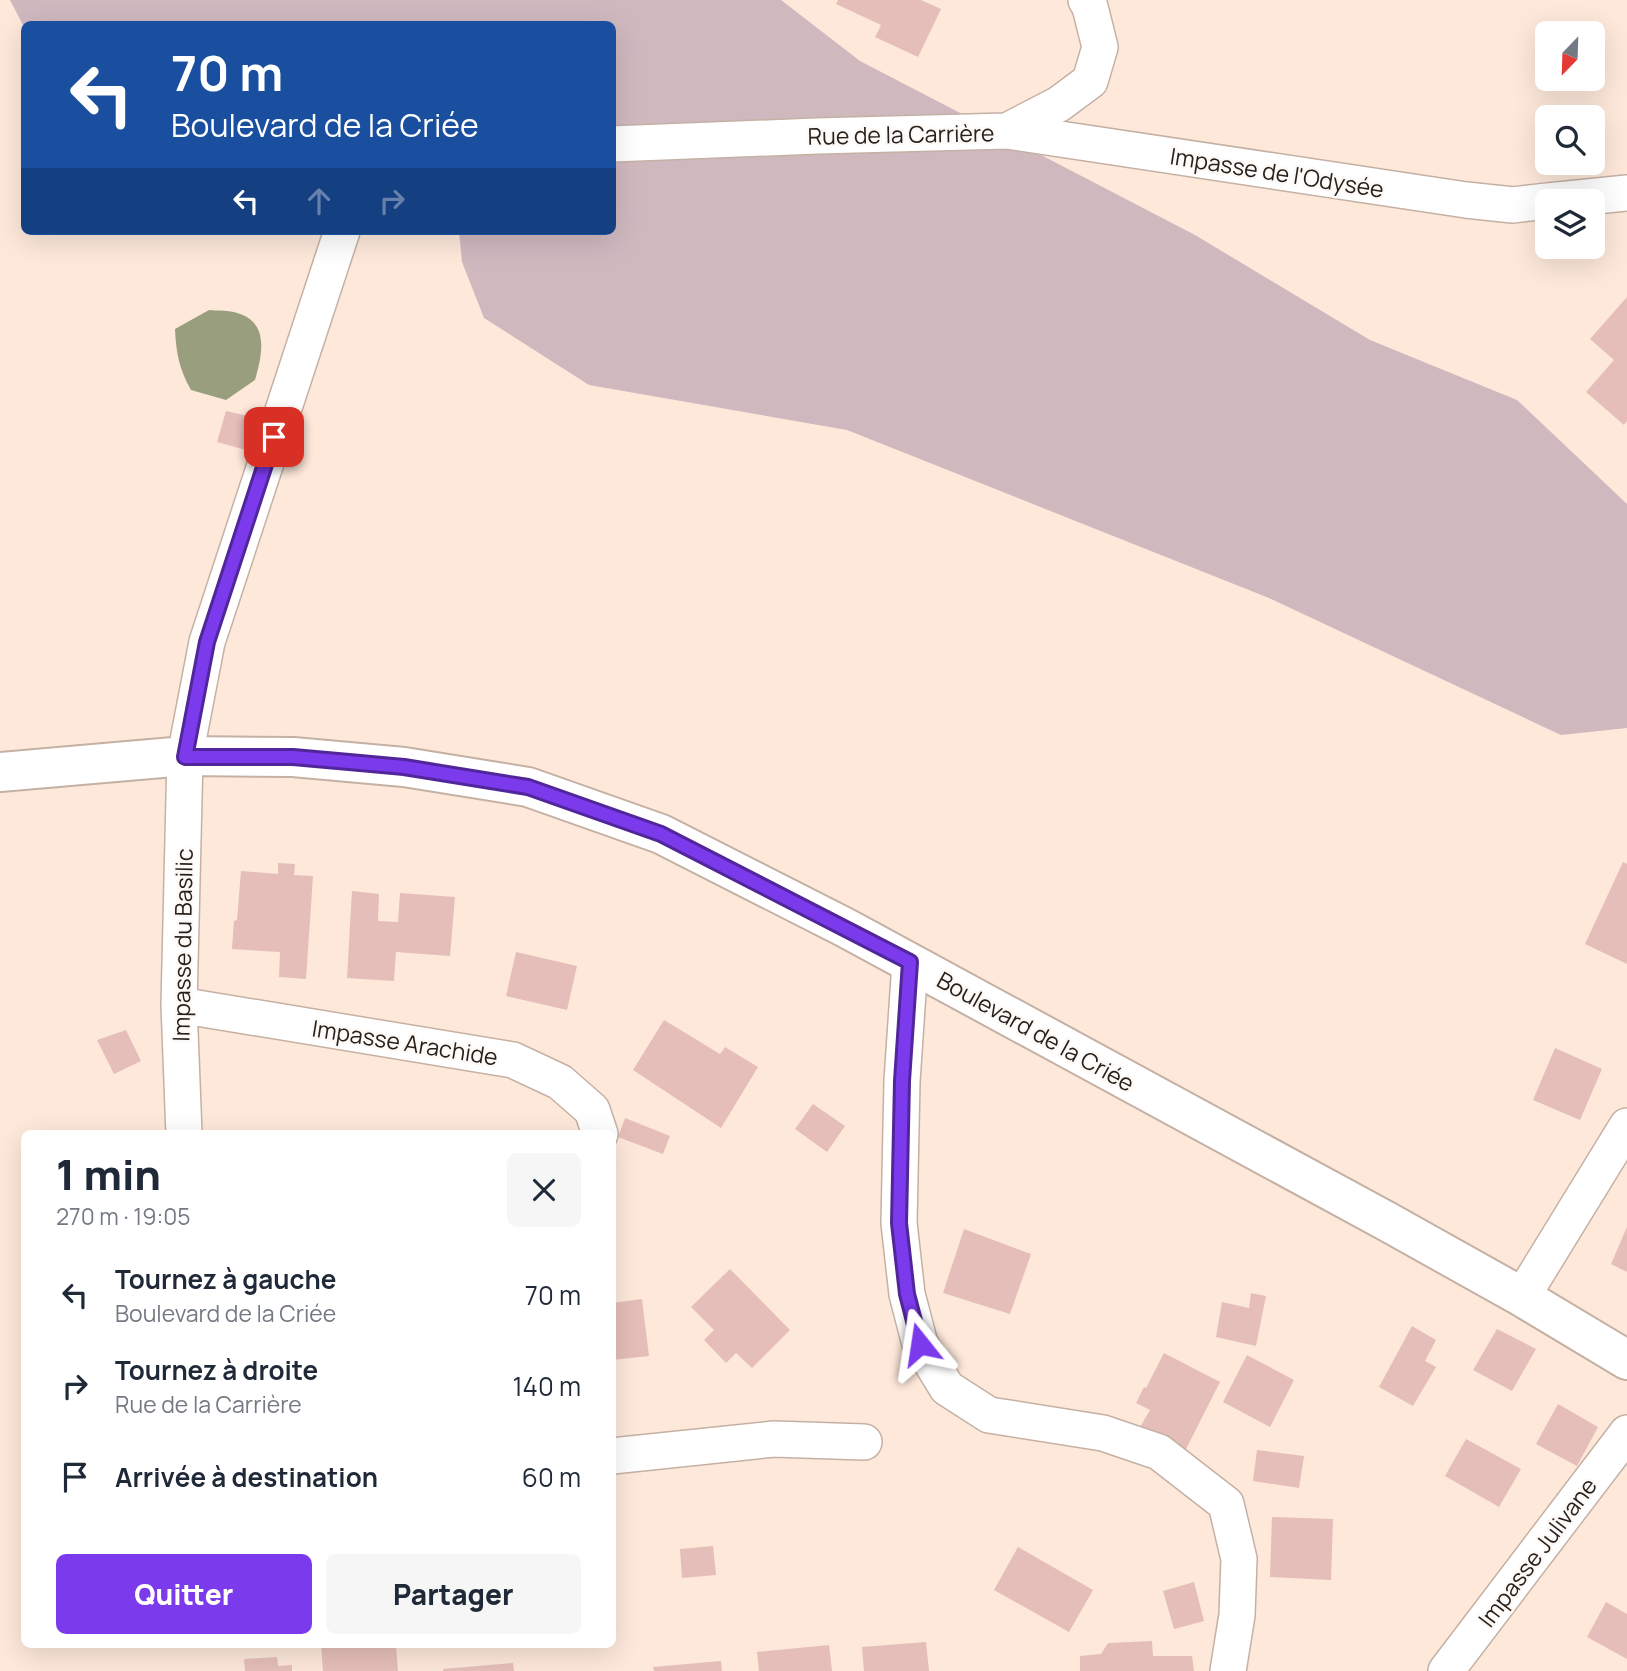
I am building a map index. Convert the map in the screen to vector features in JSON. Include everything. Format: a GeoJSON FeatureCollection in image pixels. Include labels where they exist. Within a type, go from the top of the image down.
{"type":"FeatureCollection","features":[{"type":"Feature","properties":{"kind":"main road","name":"Boulevard de la Criée"},"geometry":{"type":"LineString","coordinates":[[0,772],[185,757],[293,757],[404,767],[528,787],[661,834],[910,962],[1522,1297],[1627,1360]]}},
{"type":"Feature","properties":{"kind":"street","name":"Rue de la Carrière"},"geometry":{"type":"LineString","coordinates":[[616,144],[1007,131],[1059,104],[1090,81],[1100,47],[1086,0]]}},
{"type":"Feature","properties":{"kind":"street","name":"Impasse de l'Odysée"},"geometry":{"type":"LineString","coordinates":[[1007,131],[1466,200],[1513,205],[1535,202]]}},
{"type":"Feature","properties":{"kind":"street","name":"Impasse de l'Odysée"},"geometry":{"type":"LineString","coordinates":[[1605,195],[1627,193]]}},
{"type":"Feature","properties":{"kind":"street"},"geometry":{"type":"LineString","coordinates":[[185,757],[207,642],[341,235]]}},
{"type":"Feature","properties":{"kind":"street","name":"Impasse du Basilic"},"geometry":{"type":"LineString","coordinates":[[184,1130],[179,1005],[185,757]]}},
{"type":"Feature","properties":{"kind":"street"},"geometry":{"type":"LineString","coordinates":[[910,962],[902,1081],[899,1223],[907,1294],[920,1344],[947,1388],[989,1415],[1103,1433],[1159,1452],[1226,1504],[1239,1559],[1237,1615],[1228,1671]]}},
{"type":"Feature","properties":{"kind":"street","name":"Impasse Arachide"},"geometry":{"type":"LineString","coordinates":[[179,1005],[513,1060],[560,1082],[592,1110],[599,1130]]}},
{"type":"Feature","properties":{"kind":"street"},"geometry":{"type":"LineString","coordinates":[[1522,1297],[1627,1126]]}},
{"type":"Feature","properties":{"kind":"street","name":"Impasse Julivane"},"geometry":{"type":"LineString","coordinates":[[1446,1671],[1627,1433]]}},
{"type":"Feature","properties":{"kind":"street"},"geometry":{"type":"LineString","coordinates":[[616,1456],[774,1439],[864,1442]]}},
{"type":"Feature","properties":{"kind":"shaded area"},"geometry":{"type":"Polygon","coordinates":[[[10,0],[781,0],[860,61],[1195,235],[1370,340],[1517,400],[1627,504],[1627,728],[1561,735],[1269,598],[847,430],[589,385],[484,318],[462,262],[459,235],[616,235],[616,21],[21,21],[10,0]]]}},
{"type":"Feature","properties":{"kind":"shaded area"},"geometry":{"type":"Polygon","coordinates":[[[209,310],[234,312],[248,317],[255,324],[261,341],[255,380],[226,400],[191,390],[177,353],[175,329],[209,310]]]}},
{"type":"Feature","properties":{"kind":"building"},"geometry":{"type":"Polygon","coordinates":[[[838,0],[921,0],[941,9],[918,57],[875,37],[881,25],[836,4],[838,0]]]}},
{"type":"Feature","properties":{"kind":"building"},"geometry":{"type":"Polygon","coordinates":[[[1627,297],[1627,421],[1624,425],[1586,392],[1614,360],[1590,339],[1627,297]]]}},
{"type":"Feature","properties":{"kind":"building"},"geometry":{"type":"Polygon","coordinates":[[[226,411],[261,419],[246,450],[217,442],[226,411]]]}},
{"type":"Feature","properties":{"kind":"building"},"geometry":{"type":"Polygon","coordinates":[[[1623,862],[1627,864],[1627,964],[1585,944],[1623,862]]]}},
{"type":"Feature","properties":{"kind":"building"},"geometry":{"type":"Polygon","coordinates":[[[278,863],[295,864],[294,875],[313,876],[306,979],[279,977],[280,952],[232,949],[241,871],[278,874],[278,863]]]}},
{"type":"Feature","properties":{"kind":"building"},"geometry":{"type":"Polygon","coordinates":[[[352,891],[379,894],[378,921],[398,922],[400,893],[455,897],[450,956],[396,952],[394,981],[347,978],[352,891]]]}},
{"type":"Feature","properties":{"kind":"building"},"geometry":{"type":"Polygon","coordinates":[[[516,952],[577,966],[567,1010],[506,996],[516,952]]]}},
{"type":"Feature","properties":{"kind":"building"},"geometry":{"type":"Polygon","coordinates":[[[664,1020],[720,1054],[725,1047],[758,1067],[721,1128],[633,1070],[664,1020]]]}},
{"type":"Feature","properties":{"kind":"building"},"geometry":{"type":"Polygon","coordinates":[[[126,1030],[141,1061],[114,1074],[97,1040],[126,1030]]]}},
{"type":"Feature","properties":{"kind":"building"},"geometry":{"type":"Polygon","coordinates":[[[1555,1048],[1602,1069],[1580,1120],[1533,1100],[1555,1048]]]}},
{"type":"Feature","properties":{"kind":"building"},"geometry":{"type":"Polygon","coordinates":[[[813,1104],[845,1126],[827,1152],[795,1129],[813,1104]]]}},
{"type":"Feature","properties":{"kind":"building"},"geometry":{"type":"Polygon","coordinates":[[[625,1118],[670,1136],[663,1154],[618,1137],[625,1118]]]}},
{"type":"Feature","properties":{"kind":"building"},"geometry":{"type":"Polygon","coordinates":[[[1627,1227],[1627,1272],[1611,1264],[1627,1227]]]}},
{"type":"Feature","properties":{"kind":"building"},"geometry":{"type":"Polygon","coordinates":[[[964,1229],[1031,1254],[1010,1314],[943,1293],[964,1229]]]}},
{"type":"Feature","properties":{"kind":"building"},"geometry":{"type":"Polygon","coordinates":[[[730,1269],[790,1330],[752,1368],[736,1353],[726,1363],[704,1340],[714,1330],[691,1307],[730,1269]]]}},
{"type":"Feature","properties":{"kind":"building"},"geometry":{"type":"Polygon","coordinates":[[[1251,1293],[1266,1296],[1256,1346],[1216,1337],[1222,1302],[1249,1308],[1251,1293]]]}},
{"type":"Feature","properties":{"kind":"building"},"geometry":{"type":"Polygon","coordinates":[[[642,1299],[649,1356],[616,1360],[616,1302],[642,1299]]]}},
{"type":"Feature","properties":{"kind":"building"},"geometry":{"type":"Polygon","coordinates":[[[1412,1326],[1436,1340],[1425,1361],[1436,1367],[1413,1406],[1379,1387],[1412,1326]]]}},
{"type":"Feature","properties":{"kind":"building"},"geometry":{"type":"Polygon","coordinates":[[[1497,1329],[1536,1349],[1512,1391],[1473,1370],[1497,1329]]]}},
{"type":"Feature","properties":{"kind":"building"},"geometry":{"type":"Polygon","coordinates":[[[1164,1353],[1220,1382],[1184,1453],[1139,1429],[1150,1410],[1136,1403],[1164,1353]]]}},
{"type":"Feature","properties":{"kind":"building"},"geometry":{"type":"Polygon","coordinates":[[[1247,1355],[1294,1380],[1270,1427],[1223,1402],[1247,1355]]]}},
{"type":"Feature","properties":{"kind":"building"},"geometry":{"type":"Polygon","coordinates":[[[1558,1404],[1598,1427],[1577,1466],[1536,1444],[1558,1404]]]}},
{"type":"Feature","properties":{"kind":"building"},"geometry":{"type":"Polygon","coordinates":[[[1466,1439],[1521,1469],[1499,1507],[1445,1476],[1466,1439]]]}},
{"type":"Feature","properties":{"kind":"building"},"geometry":{"type":"Polygon","coordinates":[[[1257,1450],[1304,1456],[1299,1488],[1253,1481],[1257,1450]]]}},
{"type":"Feature","properties":{"kind":"building"},"geometry":{"type":"Polygon","coordinates":[[[1272,1517],[1333,1519],[1331,1580],[1270,1577],[1272,1517]]]}},
{"type":"Feature","properties":{"kind":"building"},"geometry":{"type":"Polygon","coordinates":[[[713,1546],[716,1575],[682,1578],[680,1549],[713,1546]]]}},
{"type":"Feature","properties":{"kind":"building"},"geometry":{"type":"Polygon","coordinates":[[[1018,1547],[1093,1590],[1069,1632],[994,1590],[1018,1547]]]}},
{"type":"Feature","properties":{"kind":"building"},"geometry":{"type":"Polygon","coordinates":[[[1194,1582],[1204,1621],[1174,1629],[1163,1591],[1194,1582]]]}},
{"type":"Feature","properties":{"kind":"building"},"geometry":{"type":"Polygon","coordinates":[[[1606,1602],[1627,1614],[1627,1659],[1587,1637],[1606,1602]]]}},
{"type":"Feature","properties":{"kind":"building"},"geometry":{"type":"Polygon","coordinates":[[[1152,1641],[1153,1656],[1192,1656],[1194,1671],[1080,1671],[1080,1656],[1101,1654],[1108,1643],[1152,1641]]]}},
{"type":"Feature","properties":{"kind":"building"},"geometry":{"type":"Polygon","coordinates":[[[926,1642],[929,1671],[864,1671],[862,1647],[926,1642]]]}},
{"type":"Feature","properties":{"kind":"building"},"geometry":{"type":"Polygon","coordinates":[[[829,1645],[832,1671],[759,1671],[757,1652],[829,1645]]]}},
{"type":"Feature","properties":{"kind":"building"},"geometry":{"type":"Polygon","coordinates":[[[321,1648],[396,1648],[398,1671],[323,1671],[321,1648]]]}},
{"type":"Feature","properties":{"kind":"building"},"geometry":{"type":"Polygon","coordinates":[[[277,1657],[278,1666],[292,1665],[292,1671],[245,1671],[244,1659],[277,1657]]]}},
{"type":"Feature","properties":{"kind":"building"},"geometry":{"type":"Polygon","coordinates":[[[721,1661],[722,1671],[654,1671],[653,1667],[721,1661]]]}},
{"type":"Feature","properties":{"kind":"building"},"geometry":{"type":"Polygon","coordinates":[[[513,1663],[514,1671],[443,1671],[443,1669],[513,1663]]]}},
{"type":"Feature","properties":{"kind":"route"},"geometry":{"type":"LineString","coordinates":[[274,437],[207,642],[185,757],[293,757],[404,767],[528,787],[661,834],[910,962],[902,1081],[899,1223],[907,1294],[920,1344]]}}]}
